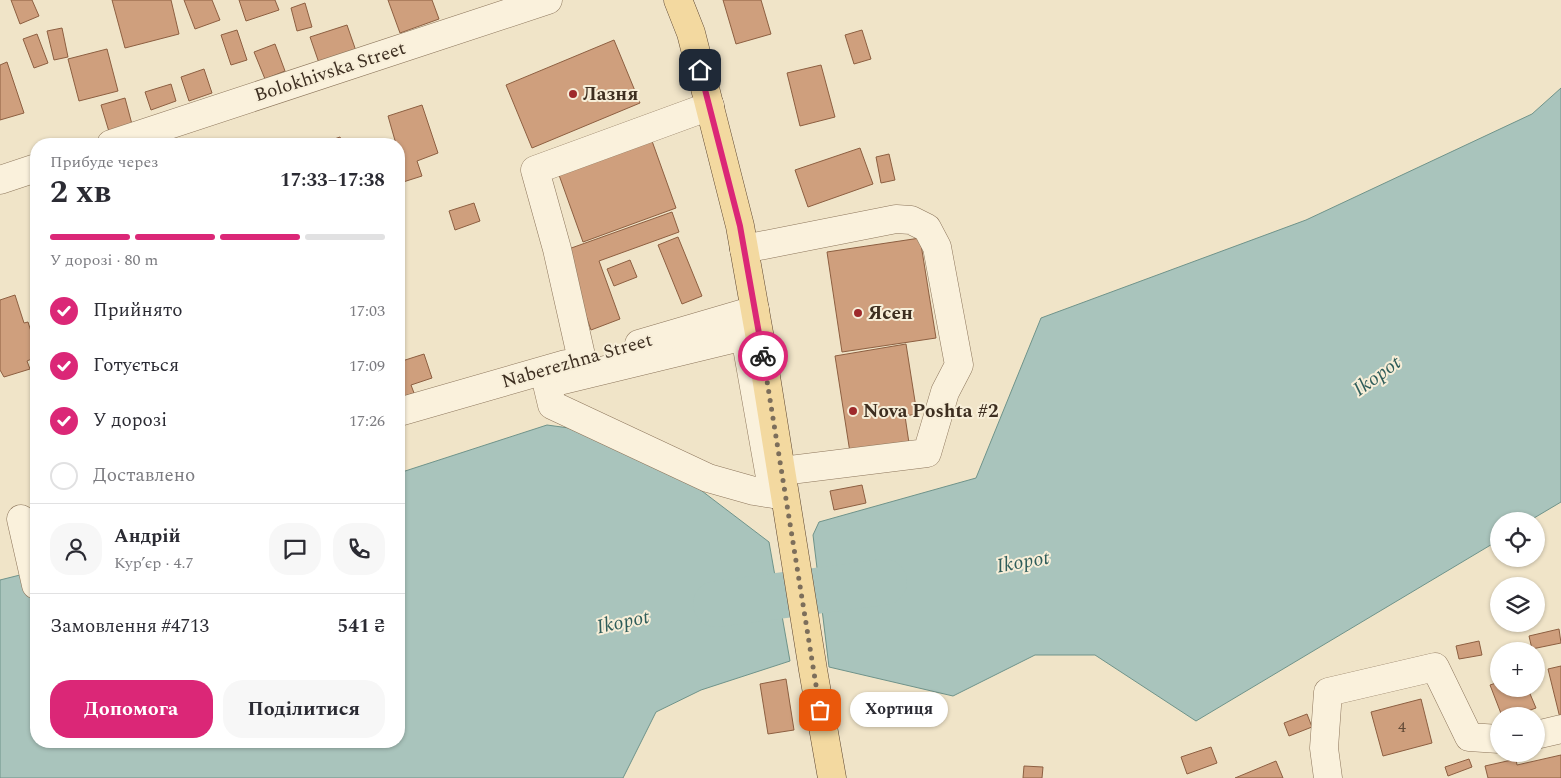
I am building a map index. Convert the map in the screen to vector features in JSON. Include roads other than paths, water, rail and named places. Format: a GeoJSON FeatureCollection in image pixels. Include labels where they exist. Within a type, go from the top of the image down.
{"type":"FeatureCollection","features":[{"type":"Feature","properties":{"kind":"main road"},"geometry":{"type":"LineString","coordinates":[[678,0],[691,33],[740,226],[832,778]]}},
{"type":"Feature","properties":{"kind":"street","name":"Bolokhivska Street"},"geometry":{"type":"LineString","coordinates":[[129,138],[548,0]]}},
{"type":"Feature","properties":{"kind":"street"},"geometry":{"type":"LineString","coordinates":[[582,360],[557,249],[535,170],[710,106]]}},
{"type":"Feature","properties":{"kind":"street"},"geometry":{"type":"LineString","coordinates":[[0,180],[30,170]]}},
{"type":"Feature","properties":{"kind":"street"},"geometry":{"type":"LineString","coordinates":[[744,250],[896,219],[911,220],[926,228],[936,246],[959,365],[945,392],[927,453],[783,480]]}},
{"type":"Feature","properties":{"kind":"street","name":"Naberezhna Street"},"geometry":{"type":"LineString","coordinates":[[405,410],[755,310]]}},
{"type":"Feature","properties":{"kind":"street"},"geometry":{"type":"LineString","coordinates":[[745,336],[773,494],[754,491],[708,478],[552,406],[547,384],[745,336]]}},
{"type":"Feature","properties":{"kind":"street"},"geometry":{"type":"LineString","coordinates":[[19,519],[30,562]]}},
{"type":"Feature","properties":{"kind":"street"},"geometry":{"type":"LineString","coordinates":[[1328,778],[1324,748],[1328,692],[1435,667],[1469,737],[1490,738]]}},
{"type":"Feature","properties":{"kind":"street"},"geometry":{"type":"LineString","coordinates":[[1545,733],[1561,729]]}},
{"type":"Feature","properties":{"kind":"water"},"geometry":{"type":"Polygon","coordinates":[[[1561,88],[1561,502],[1544,512],[1490,512],[1490,545],[1196,721],[1095,655],[1035,655],[953,696],[829,667],[813,535],[819,522],[976,478],[1041,318],[1306,220],[1532,114],[1561,88]]]}},
{"type":"Feature","properties":{"kind":"water"},"geometry":{"type":"Polygon","coordinates":[[[547,425],[569,428],[698,488],[769,542],[790,661],[701,690],[656,712],[623,778],[0,778],[0,580],[30,572],[30,748],[405,748],[405,471],[547,425]]]}},
{"type":"Feature","properties":{"kind":"waterway","name":"Ikopot"},"geometry":{"type":"LineString","coordinates":[[716,604],[884,582]]}},
{"type":"Feature","properties":{"kind":"place","name":"Лазня"},"geometry":{"type":"Point","coordinates":[573,94]}},
{"type":"Feature","properties":{"kind":"place","name":"Ясен"},"geometry":{"type":"Point","coordinates":[858,313]}},
{"type":"Feature","properties":{"kind":"place","name":"Nova Poshta #2"},"geometry":{"type":"Point","coordinates":[853,411]}},
{"type":"Feature","properties":{"kind":"place","name":"Хортиця"},"geometry":{"type":"Point","coordinates":[820,710]}}]}
